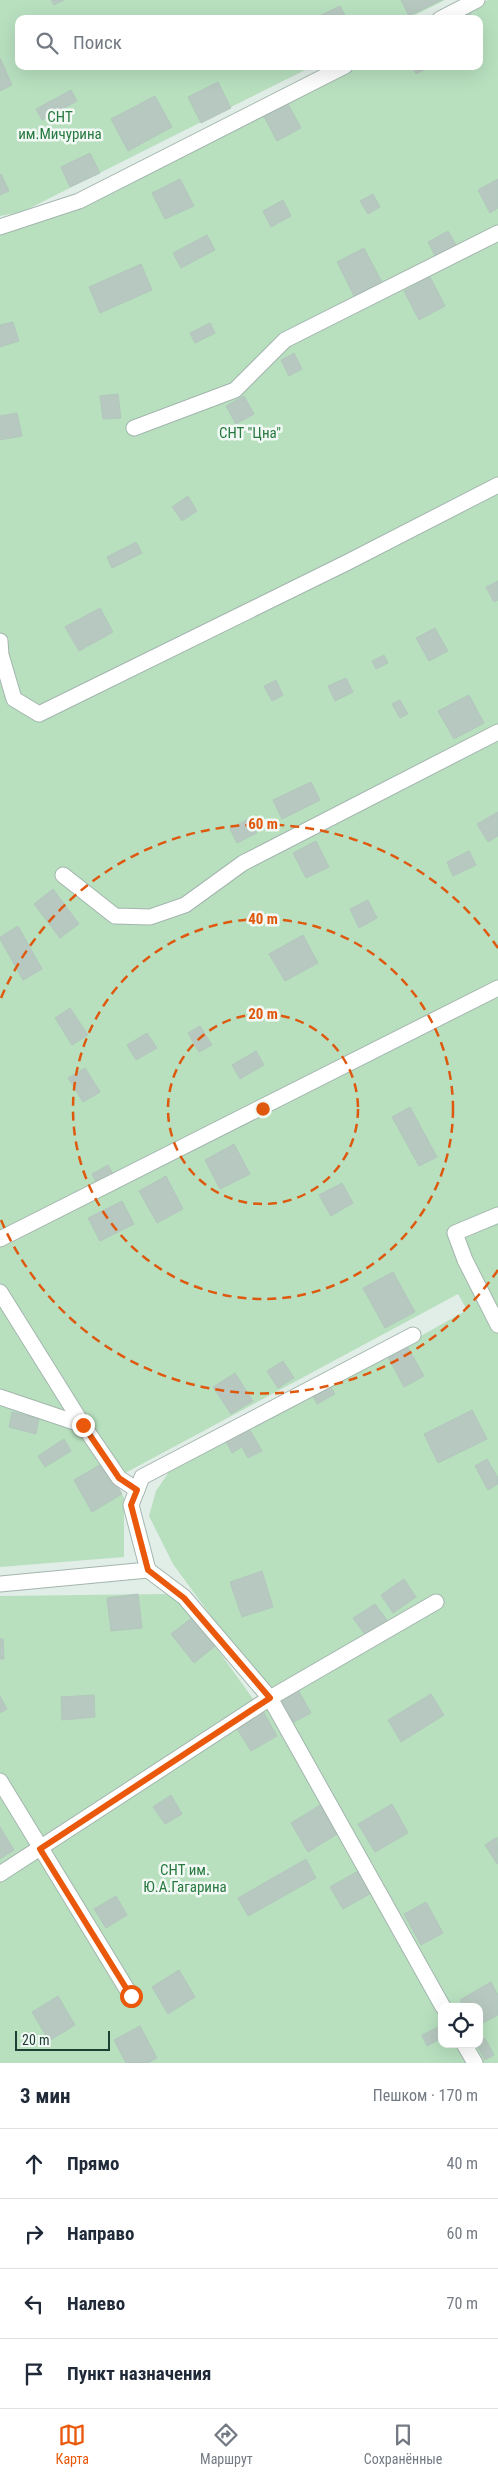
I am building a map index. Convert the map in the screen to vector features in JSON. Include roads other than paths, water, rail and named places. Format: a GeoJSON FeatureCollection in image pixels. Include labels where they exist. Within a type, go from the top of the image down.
{"type":"FeatureCollection","features":[{"type":"Feature","properties":{"kind":"lane"},"geometry":{"type":"LineString","coordinates":[[448,15],[477,0]]}},
{"type":"Feature","properties":{"kind":"lane"},"geometry":{"type":"LineString","coordinates":[[0,227],[79,201],[338,70]]}},
{"type":"Feature","properties":{"kind":"lane"},"geometry":{"type":"LineString","coordinates":[[134,428],[235,390],[285,340],[498,233]]}},
{"type":"Feature","properties":{"kind":"lane"},"geometry":{"type":"LineString","coordinates":[[0,641],[1,655],[14,699],[39,714],[329,571],[498,485]]}},
{"type":"Feature","properties":{"kind":"lane"},"geometry":{"type":"LineString","coordinates":[[63,875],[115,916],[150,917],[185,905],[243,863],[498,732]]}},
{"type":"Feature","properties":{"kind":"lane"},"geometry":{"type":"LineString","coordinates":[[0,1240],[498,988]]}},
{"type":"Feature","properties":{"kind":"lane"},"geometry":{"type":"LineString","coordinates":[[498,1214],[455,1233],[465,1260],[498,1325]]}},
{"type":"Feature","properties":{"kind":"lane"},"geometry":{"type":"LineString","coordinates":[[0,1292],[83,1425],[119,1478],[137,1490]]}},
{"type":"Feature","properties":{"kind":"lane"},"geometry":{"type":"LineString","coordinates":[[412,1335],[142,1478],[131,1505],[148,1570],[184,1598],[270,1698],[441,2003]]}},
{"type":"Feature","properties":{"kind":"lane"},"geometry":{"type":"LineString","coordinates":[[0,1397],[83,1425]]}},
{"type":"Feature","properties":{"kind":"lane"},"geometry":{"type":"LineString","coordinates":[[0,1584],[148,1570]]}},
{"type":"Feature","properties":{"kind":"lane"},"geometry":{"type":"LineString","coordinates":[[0,1874],[270,1698],[436,1602]]}},
{"type":"Feature","properties":{"kind":"lane"},"geometry":{"type":"LineString","coordinates":[[0,1781],[131,1996]]}},
{"type":"Feature","properties":{"kind":"lane"},"geometry":{"type":"LineString","coordinates":[[466,2048],[475,2063]]}},
{"type":"Feature","properties":{"kind":"park label","name":"СНТ им.Мичурина"},"geometry":{"type":"Point","coordinates":[60,126]}},
{"type":"Feature","properties":{"kind":"park label","name":"СНТ \"Цна\""},"geometry":{"type":"Point","coordinates":[250,433]}},
{"type":"Feature","properties":{"kind":"park label","name":"СНТ им. Ю.А.Гагарина"},"geometry":{"type":"Point","coordinates":[185,1878]}}]}
